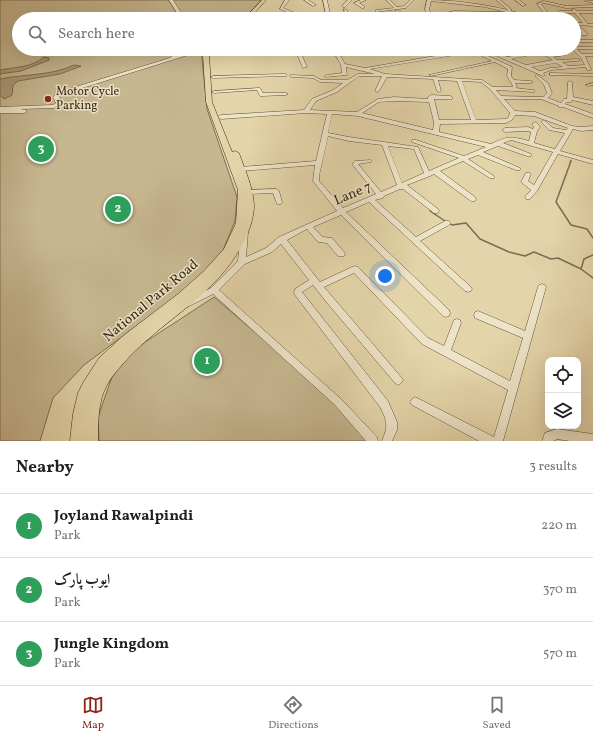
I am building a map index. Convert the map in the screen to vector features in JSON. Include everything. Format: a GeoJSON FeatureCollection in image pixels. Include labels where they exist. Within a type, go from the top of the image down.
{"type":"FeatureCollection","features":[{"type":"Feature","properties":{"kind":"main road"},"geometry":{"type":"LineString","coordinates":[[255,10],[264,0]]}},
{"type":"Feature","properties":{"kind":"main road"},"geometry":{"type":"LineString","coordinates":[[255,10],[268,0]]}},
{"type":"Feature","properties":{"kind":"main road","name":"National Park Road"},"geometry":{"type":"LineString","coordinates":[[90,441],[95,399],[102,380],[126,351],[214,278],[233,254],[244,230],[249,212],[241,169],[214,99],[211,56]]}},
{"type":"Feature","properties":{"kind":"main road","name":"National Park Road"},"geometry":{"type":"LineString","coordinates":[[78,441],[81,407],[86,388],[95,372],[111,353],[203,280],[223,257],[237,231],[242,215],[244,188],[209,102],[212,56]]}},
{"type":"Feature","properties":{"kind":"street"},"geometry":{"type":"LineString","coordinates":[[171,0],[179,12]]}},
{"type":"Feature","properties":{"kind":"street"},"geometry":{"type":"LineString","coordinates":[[282,8],[281,5],[287,0]]}},
{"type":"Feature","properties":{"kind":"street"},"geometry":{"type":"LineString","coordinates":[[306,0],[314,4]]}},
{"type":"Feature","properties":{"kind":"street"},"geometry":{"type":"LineString","coordinates":[[325,0],[328,12]]}},
{"type":"Feature","properties":{"kind":"street"},"geometry":{"type":"LineString","coordinates":[[346,12],[345,8],[350,0]]}},
{"type":"Feature","properties":{"kind":"street"},"geometry":{"type":"LineString","coordinates":[[363,7],[356,3],[364,0]]}},
{"type":"Feature","properties":{"kind":"street"},"geometry":{"type":"LineString","coordinates":[[388,0],[400,12]]}},
{"type":"Feature","properties":{"kind":"street"},"geometry":{"type":"LineString","coordinates":[[377,11],[397,10],[405,7],[412,0]]}},
{"type":"Feature","properties":{"kind":"street"},"geometry":{"type":"LineString","coordinates":[[429,12],[427,10],[429,0],[475,5],[513,12]]}},
{"type":"Feature","properties":{"kind":"street"},"geometry":{"type":"LineString","coordinates":[[473,0],[475,5]]}},
{"type":"Feature","properties":{"kind":"street"},"geometry":{"type":"LineString","coordinates":[[498,0],[510,10]]}},
{"type":"Feature","properties":{"kind":"street"},"geometry":{"type":"LineString","coordinates":[[517,0],[524,5]]}},
{"type":"Feature","properties":{"kind":"street"},"geometry":{"type":"LineString","coordinates":[[587,0],[593,2]]}},
{"type":"Feature","properties":{"kind":"street"},"geometry":{"type":"LineString","coordinates":[[545,12],[539,4],[544,2],[571,7],[593,6]]}},
{"type":"Feature","properties":{"kind":"street"},"geometry":{"type":"LineString","coordinates":[[577,2],[584,7]]}},
{"type":"Feature","properties":{"kind":"street"},"geometry":{"type":"LineString","coordinates":[[464,4],[464,12]]}},
{"type":"Feature","properties":{"kind":"street"},"geometry":{"type":"LineString","coordinates":[[554,4],[560,12],[593,12]]}},
{"type":"Feature","properties":{"kind":"street"},"geometry":{"type":"LineString","coordinates":[[571,7],[575,12]]}},
{"type":"Feature","properties":{"kind":"street"},"geometry":{"type":"LineString","coordinates":[[282,8],[291,8],[295,10]]}},
{"type":"Feature","properties":{"kind":"street"},"geometry":{"type":"LineString","coordinates":[[282,8],[293,12]]}},
{"type":"Feature","properties":{"kind":"street"},"geometry":{"type":"LineString","coordinates":[[446,10],[454,12]]}},
{"type":"Feature","properties":{"kind":"street"},"geometry":{"type":"LineString","coordinates":[[588,12],[593,15]]}},
{"type":"Feature","properties":{"kind":"street"},"geometry":{"type":"LineString","coordinates":[[582,20],[593,20]]}},
{"type":"Feature","properties":{"kind":"street"},"geometry":{"type":"LineString","coordinates":[[582,20],[587,25]]}},
{"type":"Feature","properties":{"kind":"street"},"geometry":{"type":"LineString","coordinates":[[581,25],[593,25]]}},
{"type":"Feature","properties":{"kind":"street"},"geometry":{"type":"LineString","coordinates":[[581,30],[586,34],[581,34]]}},
{"type":"Feature","properties":{"kind":"street"},"geometry":{"type":"LineString","coordinates":[[581,41],[593,41]]}},
{"type":"Feature","properties":{"kind":"street"},"geometry":{"type":"LineString","coordinates":[[581,48],[593,48]]}},
{"type":"Feature","properties":{"kind":"street"},"geometry":{"type":"LineString","coordinates":[[526,66],[593,55]]}},
{"type":"Feature","properties":{"kind":"street"},"geometry":{"type":"LineString","coordinates":[[0,109],[21,112],[57,105],[59,102],[56,97],[60,93],[181,56]]}},
{"type":"Feature","properties":{"kind":"street"},"geometry":{"type":"LineString","coordinates":[[300,56],[305,66]]}},
{"type":"Feature","properties":{"kind":"street"},"geometry":{"type":"LineString","coordinates":[[327,76],[345,74],[344,65],[338,56]]}},
{"type":"Feature","properties":{"kind":"street"},"geometry":{"type":"LineString","coordinates":[[365,69],[438,56]]}},
{"type":"Feature","properties":{"kind":"street"},"geometry":{"type":"LineString","coordinates":[[485,56],[510,68],[510,76],[515,86],[513,89]]}},
{"type":"Feature","properties":{"kind":"street"},"geometry":{"type":"LineString","coordinates":[[504,56],[540,72],[550,69],[587,66]]}},
{"type":"Feature","properties":{"kind":"street"},"geometry":{"type":"LineString","coordinates":[[508,58],[516,56]]}},
{"type":"Feature","properties":{"kind":"street"},"geometry":{"type":"LineString","coordinates":[[550,56],[568,68]]}},
{"type":"Feature","properties":{"kind":"street"},"geometry":{"type":"LineString","coordinates":[[579,58],[593,75]]}},
{"type":"Feature","properties":{"kind":"street"},"geometry":{"type":"LineString","coordinates":[[421,78],[496,61]]}},
{"type":"Feature","properties":{"kind":"street"},"geometry":{"type":"LineString","coordinates":[[344,65],[385,75],[411,79],[435,78],[482,81],[492,88],[512,113]]}},
{"type":"Feature","properties":{"kind":"street"},"geometry":{"type":"LineString","coordinates":[[540,72],[543,75],[537,76],[546,84],[550,94],[544,99]]}},
{"type":"Feature","properties":{"kind":"street"},"geometry":{"type":"LineString","coordinates":[[552,74],[593,75]]}},
{"type":"Feature","properties":{"kind":"street"},"geometry":{"type":"LineString","coordinates":[[212,77],[284,75]]}},
{"type":"Feature","properties":{"kind":"street"},"geometry":{"type":"LineString","coordinates":[[306,111],[314,100],[335,91],[358,75],[385,75]]}},
{"type":"Feature","properties":{"kind":"street"},"geometry":{"type":"LineString","coordinates":[[377,91],[385,75]]}},
{"type":"Feature","properties":{"kind":"street"},"geometry":{"type":"LineString","coordinates":[[292,76],[314,77],[320,81],[348,82]]}},
{"type":"Feature","properties":{"kind":"street"},"geometry":{"type":"LineString","coordinates":[[435,78],[439,91]]}},
{"type":"Feature","properties":{"kind":"street"},"geometry":{"type":"LineString","coordinates":[[458,79],[474,122]]}},
{"type":"Feature","properties":{"kind":"street"},"geometry":{"type":"LineString","coordinates":[[512,81],[531,82]]}},
{"type":"Feature","properties":{"kind":"street"},"geometry":{"type":"LineString","coordinates":[[561,106],[570,98],[570,82]]}},
{"type":"Feature","properties":{"kind":"street"},"geometry":{"type":"LineString","coordinates":[[492,88],[532,90]]}},
{"type":"Feature","properties":{"kind":"street"},"geometry":{"type":"LineString","coordinates":[[214,92],[256,89],[262,95],[286,94]]}},
{"type":"Feature","properties":{"kind":"street"},"geometry":{"type":"LineString","coordinates":[[436,132],[437,122],[431,97],[450,98]]}},
{"type":"Feature","properties":{"kind":"street"},"geometry":{"type":"LineString","coordinates":[[500,97],[544,99],[593,116]]}},
{"type":"Feature","properties":{"kind":"street"},"geometry":{"type":"LineString","coordinates":[[570,98],[593,103]]}},
{"type":"Feature","properties":{"kind":"street"},"geometry":{"type":"LineString","coordinates":[[358,114],[378,101],[394,99],[431,101]]}},
{"type":"Feature","properties":{"kind":"street"},"geometry":{"type":"LineString","coordinates":[[221,117],[306,111],[358,114],[494,145],[529,155]]}},
{"type":"Feature","properties":{"kind":"street"},"geometry":{"type":"LineString","coordinates":[[330,112],[315,178],[316,181],[342,212],[446,313]]}},
{"type":"Feature","properties":{"kind":"street"},"geometry":{"type":"LineString","coordinates":[[437,122],[509,120],[512,113]]}},
{"type":"Feature","properties":{"kind":"street"},"geometry":{"type":"LineString","coordinates":[[512,113],[535,114],[571,127],[581,129],[593,128]]}},
{"type":"Feature","properties":{"kind":"street"},"geometry":{"type":"LineString","coordinates":[[544,122],[551,129],[568,132]]}},
{"type":"Feature","properties":{"kind":"street"},"geometry":{"type":"LineString","coordinates":[[535,124],[537,127],[534,131],[531,144],[557,150],[593,162]]}},
{"type":"Feature","properties":{"kind":"street"},"geometry":{"type":"LineString","coordinates":[[528,197],[535,189],[571,127]]}},
{"type":"Feature","properties":{"kind":"street"},"geometry":{"type":"LineString","coordinates":[[505,130],[528,129],[534,131]]}},
{"type":"Feature","properties":{"kind":"street"},"geometry":{"type":"LineString","coordinates":[[326,134],[349,140],[416,148],[428,175]]}},
{"type":"Feature","properties":{"kind":"street","name":"Lane 7"},"geometry":{"type":"LineString","coordinates":[[180,307],[214,290],[242,262],[269,250],[282,239],[308,226],[381,196],[463,158],[512,138],[531,144]]}},
{"type":"Feature","properties":{"kind":"street"},"geometry":{"type":"LineString","coordinates":[[414,141],[463,158],[492,177]]}},
{"type":"Feature","properties":{"kind":"street"},"geometry":{"type":"LineString","coordinates":[[384,143],[403,186],[436,210]]}},
{"type":"Feature","properties":{"kind":"street"},"geometry":{"type":"LineString","coordinates":[[477,152],[518,169]]}},
{"type":"Feature","properties":{"kind":"street"},"geometry":{"type":"LineString","coordinates":[[369,161],[357,162],[354,164],[381,196]]}},
{"type":"Feature","properties":{"kind":"street"},"geometry":{"type":"LineString","coordinates":[[241,169],[319,163]]}},
{"type":"Feature","properties":{"kind":"street"},"geometry":{"type":"LineString","coordinates":[[435,171],[473,199]]}},
{"type":"Feature","properties":{"kind":"street"},"geometry":{"type":"LineString","coordinates":[[528,174],[524,182],[535,189]]}},
{"type":"Feature","properties":{"kind":"street"},"geometry":{"type":"LineString","coordinates":[[244,188],[276,191],[279,202]]}},
{"type":"Feature","properties":{"kind":"street"},"geometry":{"type":"LineString","coordinates":[[371,200],[468,289]]}},
{"type":"Feature","properties":{"kind":"street"},"geometry":{"type":"LineString","coordinates":[[416,240],[447,223]]}},
{"type":"Feature","properties":{"kind":"street"},"geometry":{"type":"LineString","coordinates":[[308,226],[321,240],[329,240],[341,254]]}},
{"type":"Feature","properties":{"kind":"street"},"geometry":{"type":"LineString","coordinates":[[242,262],[244,230]]}},
{"type":"Feature","properties":{"kind":"street"},"geometry":{"type":"LineString","coordinates":[[282,239],[398,380]]}},
{"type":"Feature","properties":{"kind":"street"},"geometry":{"type":"LineString","coordinates":[[387,441],[391,433],[393,423],[384,404],[298,294],[298,291],[355,269],[425,341],[513,388]]}},
{"type":"Feature","properties":{"kind":"street"},"geometry":{"type":"LineString","coordinates":[[498,441],[542,287]]}},
{"type":"Feature","properties":{"kind":"street"},"geometry":{"type":"LineString","coordinates":[[214,290],[338,402],[373,441]]}},
{"type":"Feature","properties":{"kind":"street"},"geometry":{"type":"LineString","coordinates":[[478,315],[528,336]]}},
{"type":"Feature","properties":{"kind":"street"},"geometry":{"type":"LineString","coordinates":[[446,352],[457,323]]}},
{"type":"Feature","properties":{"kind":"street"},"geometry":{"type":"LineString","coordinates":[[415,402],[490,441]]}},
{"type":"Feature","properties":{"kind":"street"},"geometry":{"type":"LineString","coordinates":[[547,441],[549,437],[557,434],[593,439]]}},
{"type":"Feature","properties":{"kind":"shaded area"},"geometry":{"type":"Polygon","coordinates":[[[0,0],[262,0],[251,12],[12,12],[12,56],[202,56],[207,109],[237,197],[235,221],[221,255],[185,290],[84,365],[53,398],[40,441],[0,441],[0,0]]]}},
{"type":"Feature","properties":{"kind":"shaded area"},"geometry":{"type":"Polygon","coordinates":[[[44,57],[49,58],[49,60],[21,71],[0,74],[0,70],[28,65],[39,61],[44,57]]]}},
{"type":"Feature","properties":{"kind":"shaded area"},"geometry":{"type":"Polygon","coordinates":[[[74,65],[81,66],[60,74],[18,81],[13,85],[12,95],[4,99],[0,95],[0,79],[47,73],[65,69],[74,65]]]}},
{"type":"Feature","properties":{"kind":"shaded area"},"geometry":{"type":"Polygon","coordinates":[[[214,297],[333,399],[368,441],[99,441],[98,417],[113,374],[136,348],[214,297]]]}},
{"type":"Feature","properties":{"kind":"waterway"},"geometry":{"type":"LineString","coordinates":[[571,161],[556,202],[571,225],[587,229],[593,238]]}},
{"type":"Feature","properties":{"kind":"waterway"},"geometry":{"type":"LineString","coordinates":[[430,211],[445,221]]}},
{"type":"Feature","properties":{"kind":"waterway"},"geometry":{"type":"LineString","coordinates":[[449,223],[452,225],[466,223],[480,239],[509,252],[525,256],[534,252],[551,259],[558,258],[581,269]]}},
{"type":"Feature","properties":{"kind":"waterway"},"geometry":{"type":"LineString","coordinates":[[581,269],[584,259],[593,255]]}},
{"type":"Feature","properties":{"kind":"waterway"},"geometry":{"type":"LineString","coordinates":[[581,269],[593,278]]}},
{"type":"Feature","properties":{"kind":"place","name":"Motor Cycle Parking"},"geometry":{"type":"Point","coordinates":[48,99]}},
{"type":"Feature","properties":{"kind":"place","name":"Jungle Kingdom"},"geometry":{"type":"Point","coordinates":[41,149]}},
{"type":"Feature","properties":{"kind":"place","name":"ایوب پارک"},"geometry":{"type":"Point","coordinates":[118,209]}},
{"type":"Feature","properties":{"kind":"place","name":"Joyland Rawalpindi"},"geometry":{"type":"Point","coordinates":[207,361]}}]}
